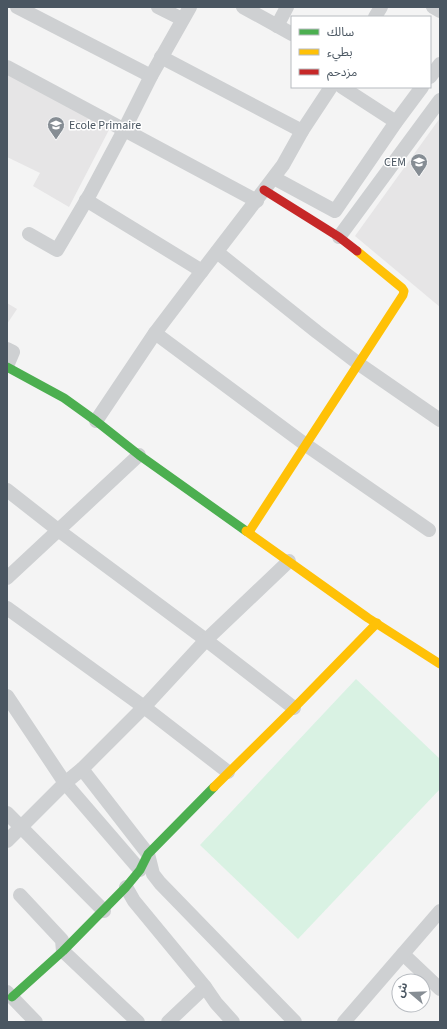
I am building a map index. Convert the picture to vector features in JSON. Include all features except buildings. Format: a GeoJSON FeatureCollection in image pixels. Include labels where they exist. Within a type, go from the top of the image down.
{"type":"FeatureCollection","features":[{"type":"Feature","properties":{"kind":"street"},"geometry":{"type":"LineString","coordinates":[[17,7],[150,76]]}},
{"type":"Feature","properties":{"kind":"street"},"geometry":{"type":"LineString","coordinates":[[158,7],[182,19]]}},
{"type":"Feature","properties":{"kind":"street"},"geometry":{"type":"LineString","coordinates":[[29,234],[58,250],[124,130],[150,76],[190,7]]}},
{"type":"Feature","properties":{"kind":"street"},"geometry":{"type":"LineString","coordinates":[[243,7],[291,33]]}},
{"type":"Feature","properties":{"kind":"street"},"geometry":{"type":"LineString","coordinates":[[277,26],[287,7]]}},
{"type":"Feature","properties":{"kind":"street"},"geometry":{"type":"LineString","coordinates":[[376,16],[381,7]]}},
{"type":"Feature","properties":{"kind":"street"},"geometry":{"type":"LineString","coordinates":[[433,7],[440,11]]}},
{"type":"Feature","properties":{"kind":"street"},"geometry":{"type":"LineString","coordinates":[[161,57],[302,131]]}},
{"type":"Feature","properties":{"kind":"street"},"geometry":{"type":"LineString","coordinates":[[431,76],[440,64]]}},
{"type":"Feature","properties":{"kind":"street"},"geometry":{"type":"LineString","coordinates":[[7,68],[124,130],[323,226],[339,237],[404,291],[404,295],[248,532]]}},
{"type":"Feature","properties":{"kind":"street"},"geometry":{"type":"LineString","coordinates":[[96,420],[155,333],[274,178],[302,131],[330,88]]}},
{"type":"Feature","properties":{"kind":"street"},"geometry":{"type":"LineString","coordinates":[[344,88],[396,122]]}},
{"type":"Feature","properties":{"kind":"street"},"geometry":{"type":"LineString","coordinates":[[339,237],[335,211],[421,88]]}},
{"type":"Feature","properties":{"kind":"street"},"geometry":{"type":"LineString","coordinates":[[339,237],[440,100]]}},
{"type":"Feature","properties":{"kind":"street"},"geometry":{"type":"LineString","coordinates":[[274,178],[335,211]]}},
{"type":"Feature","properties":{"kind":"street"},"geometry":{"type":"LineString","coordinates":[[86,200],[202,271]]}},
{"type":"Feature","properties":{"kind":"street"},"geometry":{"type":"LineString","coordinates":[[217,252],[316,332],[359,364],[440,420]]}},
{"type":"Feature","properties":{"kind":"street"},"geometry":{"type":"LineString","coordinates":[[155,333],[306,446],[429,530]]}},
{"type":"Feature","properties":{"kind":"street"},"geometry":{"type":"LineString","coordinates":[[7,349],[13,352],[7,366],[64,398],[96,420],[140,455],[288,561],[377,623],[440,664]]}},
{"type":"Feature","properties":{"kind":"street"},"geometry":{"type":"LineString","coordinates":[[7,578],[140,455]]}},
{"type":"Feature","properties":{"kind":"street"},"geometry":{"type":"LineString","coordinates":[[7,490],[294,708]]}},
{"type":"Feature","properties":{"kind":"street"},"geometry":{"type":"LineString","coordinates":[[7,841],[65,783],[82,769],[144,707],[206,640],[288,561]]}},
{"type":"Feature","properties":{"kind":"street"},"geometry":{"type":"LineString","coordinates":[[7,608],[144,707],[228,772]]}},
{"type":"Feature","properties":{"kind":"street"},"geometry":{"type":"LineString","coordinates":[[36,1022],[10,994],[63,951],[104,911],[140,870],[148,854],[377,623]]}},
{"type":"Feature","properties":{"kind":"street"},"geometry":{"type":"LineString","coordinates":[[7,696],[65,783],[140,870]]}},
{"type":"Feature","properties":{"kind":"street"},"geometry":{"type":"LineString","coordinates":[[82,769],[148,854],[153,874],[160,883],[295,1022]]}},
{"type":"Feature","properties":{"kind":"street"},"geometry":{"type":"LineString","coordinates":[[7,813],[104,911]]}},
{"type":"Feature","properties":{"kind":"street"},"geometry":{"type":"LineString","coordinates":[[126,887],[134,901],[233,1022]]}},
{"type":"Feature","properties":{"kind":"street"},"geometry":{"type":"LineString","coordinates":[[20,895],[62,940],[63,951],[138,1022]]}},
{"type":"Feature","properties":{"kind":"street"},"geometry":{"type":"LineString","coordinates":[[344,1022],[440,911]]}},
{"type":"Feature","properties":{"kind":"street"},"geometry":{"type":"LineString","coordinates":[[403,954],[440,989]]}},
{"type":"Feature","properties":{"kind":"street"},"geometry":{"type":"LineString","coordinates":[[168,1022],[205,987]]}},
{"type":"Feature","properties":{"kind":"shaded area","name":"Ecole Primaire"},"geometry":{"type":"Polygon","coordinates":[[[7,73],[112,124],[69,207],[33,186],[40,173],[7,157],[7,73]]]}},
{"type":"Feature","properties":{"kind":"shaded area","name":"CEM"},"geometry":{"type":"Polygon","coordinates":[[[440,118],[440,307],[355,236],[440,118]]]}},
{"type":"Feature","properties":{"kind":"shaded area"},"geometry":{"type":"Polygon","coordinates":[[[7,303],[17,309],[7,324],[7,303]]]}},
{"type":"Feature","properties":{"kind":"green space"},"geometry":{"type":"Polygon","coordinates":[[[356,679],[440,759],[440,789],[298,939],[200,845],[356,679]]]}},
{"type":"Feature","properties":{"kind":"traffic: fast"},"geometry":{"type":"LineString","coordinates":[[7,367],[64,398],[139,455],[246,531]]}},
{"type":"Feature","properties":{"kind":"traffic: fast"},"geometry":{"type":"LineString","coordinates":[[12,997],[63,951],[126,887],[140,870],[148,854],[214,787]]}},
{"type":"Feature","properties":{"kind":"traffic: slow"},"geometry":{"type":"LineString","coordinates":[[249,532],[403,295],[404,291],[402,288],[357,251]]}},
{"type":"Feature","properties":{"kind":"traffic: slow"},"geometry":{"type":"LineString","coordinates":[[246,531],[368,618],[440,664]]}},
{"type":"Feature","properties":{"kind":"traffic: slow"},"geometry":{"type":"LineString","coordinates":[[214,787],[377,623]]}},
{"type":"Feature","properties":{"kind":"traffic: jam"},"geometry":{"type":"LineString","coordinates":[[264,190],[339,237],[357,251]]}},
{"type":"Feature","properties":{"kind":"place","name":"Ecole Primaire"},"geometry":{"type":"Point","coordinates":[56,140]}},
{"type":"Feature","properties":{"kind":"place","name":"CEM"},"geometry":{"type":"Point","coordinates":[419,177]}}]}
